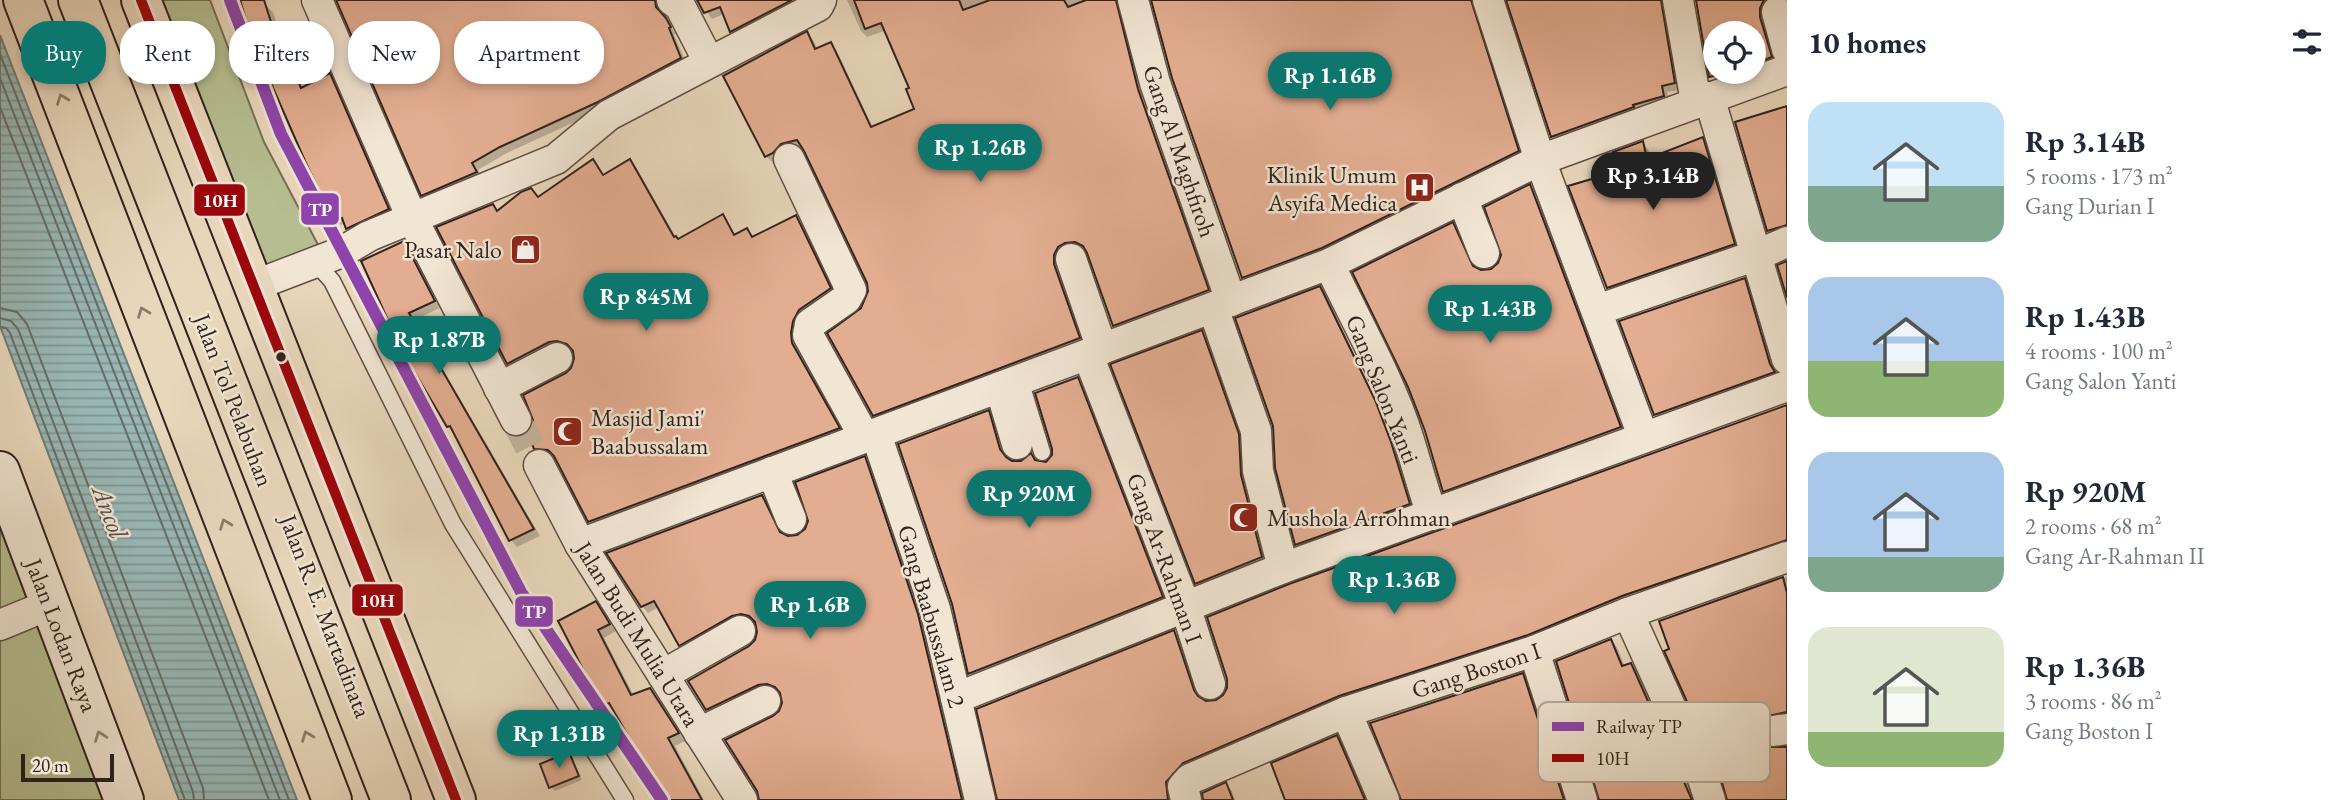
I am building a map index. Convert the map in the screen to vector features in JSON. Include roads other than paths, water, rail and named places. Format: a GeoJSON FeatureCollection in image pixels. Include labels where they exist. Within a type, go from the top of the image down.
{"type":"FeatureCollection","features":[{"type":"Feature","properties":{"kind":"highway"},"geometry":{"type":"LineString","coordinates":[[23,0],[331,800]]}},
{"type":"Feature","properties":{"kind":"highway","name":"Jalan Tol Pelabuhan"},"geometry":{"type":"LineString","coordinates":[[78,0],[391,800]]}},
{"type":"Feature","properties":{"kind":"highway","name":"Jalan R. E. Martadinata"},"geometry":{"type":"LineString","coordinates":[[91,0],[397,800]]}},
{"type":"Feature","properties":{"kind":"highway"},"geometry":{"type":"LineString","coordinates":[[141,0],[456,800]]}},
{"type":"Feature","properties":{"kind":"main road","name":"Jalan Lodan Raya"},"geometry":{"type":"LineString","coordinates":[[0,471],[124,800]]}},
{"type":"Feature","properties":{"kind":"street"},"geometry":{"type":"LineString","coordinates":[[317,0],[412,218],[516,420]]}},
{"type":"Feature","properties":{"kind":"street"},"geometry":{"type":"LineString","coordinates":[[672,0],[678,4],[709,62]]}},
{"type":"Feature","properties":{"kind":"street"},"geometry":{"type":"LineString","coordinates":[[253,286],[310,265],[412,218],[556,159],[609,115],[818,6],[821,0]]}},
{"type":"Feature","properties":{"kind":"street","name":"Gang Al Maghfiroh"},"geometry":{"type":"LineString","coordinates":[[1133,0],[1155,83],[1222,304],[1256,431],[1258,471],[1283,568]]}},
{"type":"Feature","properties":{"kind":"street"},"geometry":{"type":"LineString","coordinates":[[1489,0],[1541,160],[1643,436]]}},
{"type":"Feature","properties":{"kind":"street"},"geometry":{"type":"LineString","coordinates":[[1678,0],[1703,99],[1758,255],[1787,359]]}},
{"type":"Feature","properties":{"kind":"street"},"geometry":{"type":"LineString","coordinates":[[1777,12],[1787,49]]}},
{"type":"Feature","properties":{"kind":"street"},"geometry":{"type":"LineString","coordinates":[[580,544],[1329,264],[1541,160],[1787,70]]}},
{"type":"Feature","properties":{"kind":"street","name":"Gang Baabussalam 2"},"geometry":{"type":"LineString","coordinates":[[789,159],[851,290],[846,299],[810,324],[808,335],[870,436],[935,609],[980,800]]}},
{"type":"Feature","properties":{"kind":"street"},"geometry":{"type":"LineString","coordinates":[[1462,198],[1484,253]]}},
{"type":"Feature","properties":{"kind":"street"},"geometry":{"type":"LineString","coordinates":[[1597,310],[1758,255],[1787,242]]}},
{"type":"Feature","properties":{"kind":"street","name":"Gang Ar-Rahman I"},"geometry":{"type":"LineString","coordinates":[[1070,259],[1095,352],[1210,684]]}},
{"type":"Feature","properties":{"kind":"street","name":"Gang Salon Yanti"},"geometry":{"type":"LineString","coordinates":[[1329,264],[1387,386],[1408,438],[1411,455],[1433,515]]}},
{"type":"Feature","properties":{"kind":"street"},"geometry":{"type":"LineString","coordinates":[[499,388],[557,358]]}},
{"type":"Feature","properties":{"kind":"street"},"geometry":{"type":"LineString","coordinates":[[1010,384],[1030,448]]}},
{"type":"Feature","properties":{"kind":"street"},"geometry":{"type":"LineString","coordinates":[[956,698],[1283,568],[1787,386]]}},
{"type":"Feature","properties":{"kind":"street","name":"Jalan Budi Mulia Utara"},"geometry":{"type":"LineString","coordinates":[[539,465],[580,544],[742,800]]}},
{"type":"Feature","properties":{"kind":"street"},"geometry":{"type":"LineString","coordinates":[[772,472],[792,519]]}},
{"type":"Feature","properties":{"kind":"street","name":"Gang Boston I"},"geometry":{"type":"LineString","coordinates":[[1186,800],[1183,787],[1190,779],[1346,712],[1534,651],[1628,613],[1787,557]]}},
{"type":"Feature","properties":{"kind":"street"},"geometry":{"type":"LineString","coordinates":[[0,625],[51,604]]}},
{"type":"Feature","properties":{"kind":"street"},"geometry":{"type":"LineString","coordinates":[[1628,613],[1668,702]]}},
{"type":"Feature","properties":{"kind":"street"},"geometry":{"type":"LineString","coordinates":[[663,675],[740,631]]}},
{"type":"Feature","properties":{"kind":"street"},"geometry":{"type":"LineString","coordinates":[[1534,651],[1550,702]]}},
{"type":"Feature","properties":{"kind":"street"},"geometry":{"type":"LineString","coordinates":[[699,733],[765,701]]}},
{"type":"Feature","properties":{"kind":"street"},"geometry":{"type":"LineString","coordinates":[[1346,712],[1384,800]]}},
{"type":"Feature","properties":{"kind":"street"},"geometry":{"type":"LineString","coordinates":[[1576,782],[1582,800]]}},
{"type":"Feature","properties":{"kind":"street"},"geometry":{"type":"LineString","coordinates":[[1704,782],[1710,800]]}},
{"type":"Feature","properties":{"kind":"lane"},"geometry":{"type":"LineString","coordinates":[[310,265],[324,271],[332,281],[453,524],[625,800]]}},
{"type":"Feature","properties":{"kind":"water","name":"Ancol"},"geometry":{"type":"Polygon","coordinates":[[[0,35],[297,800],[179,800],[0,326],[0,35]]]}},
{"type":"Feature","properties":{"kind":"tunnel"},"geometry":{"type":"LineString","coordinates":[[516,420],[539,465]]}},
{"type":"Feature","properties":{"kind":"rail line","name":"TP"},"geometry":{"type":"LineString","coordinates":[[230,0],[281,134],[521,592],[662,800]]}},
{"type":"Feature","properties":{"kind":"place","name":"Klinik Umum Asyifa Medica"},"geometry":{"type":"Point","coordinates":[1420,188]}},
{"type":"Feature","properties":{"kind":"place","name":"Pasar Nalo"},"geometry":{"type":"Point","coordinates":[525,249]}},
{"type":"Feature","properties":{"kind":"place","name":"Masjid Jami' Baabussalam"},"geometry":{"type":"Point","coordinates":[568,431]}},
{"type":"Feature","properties":{"kind":"place","name":"Mushola Arrohman"},"geometry":{"type":"Point","coordinates":[1244,517]}}]}
